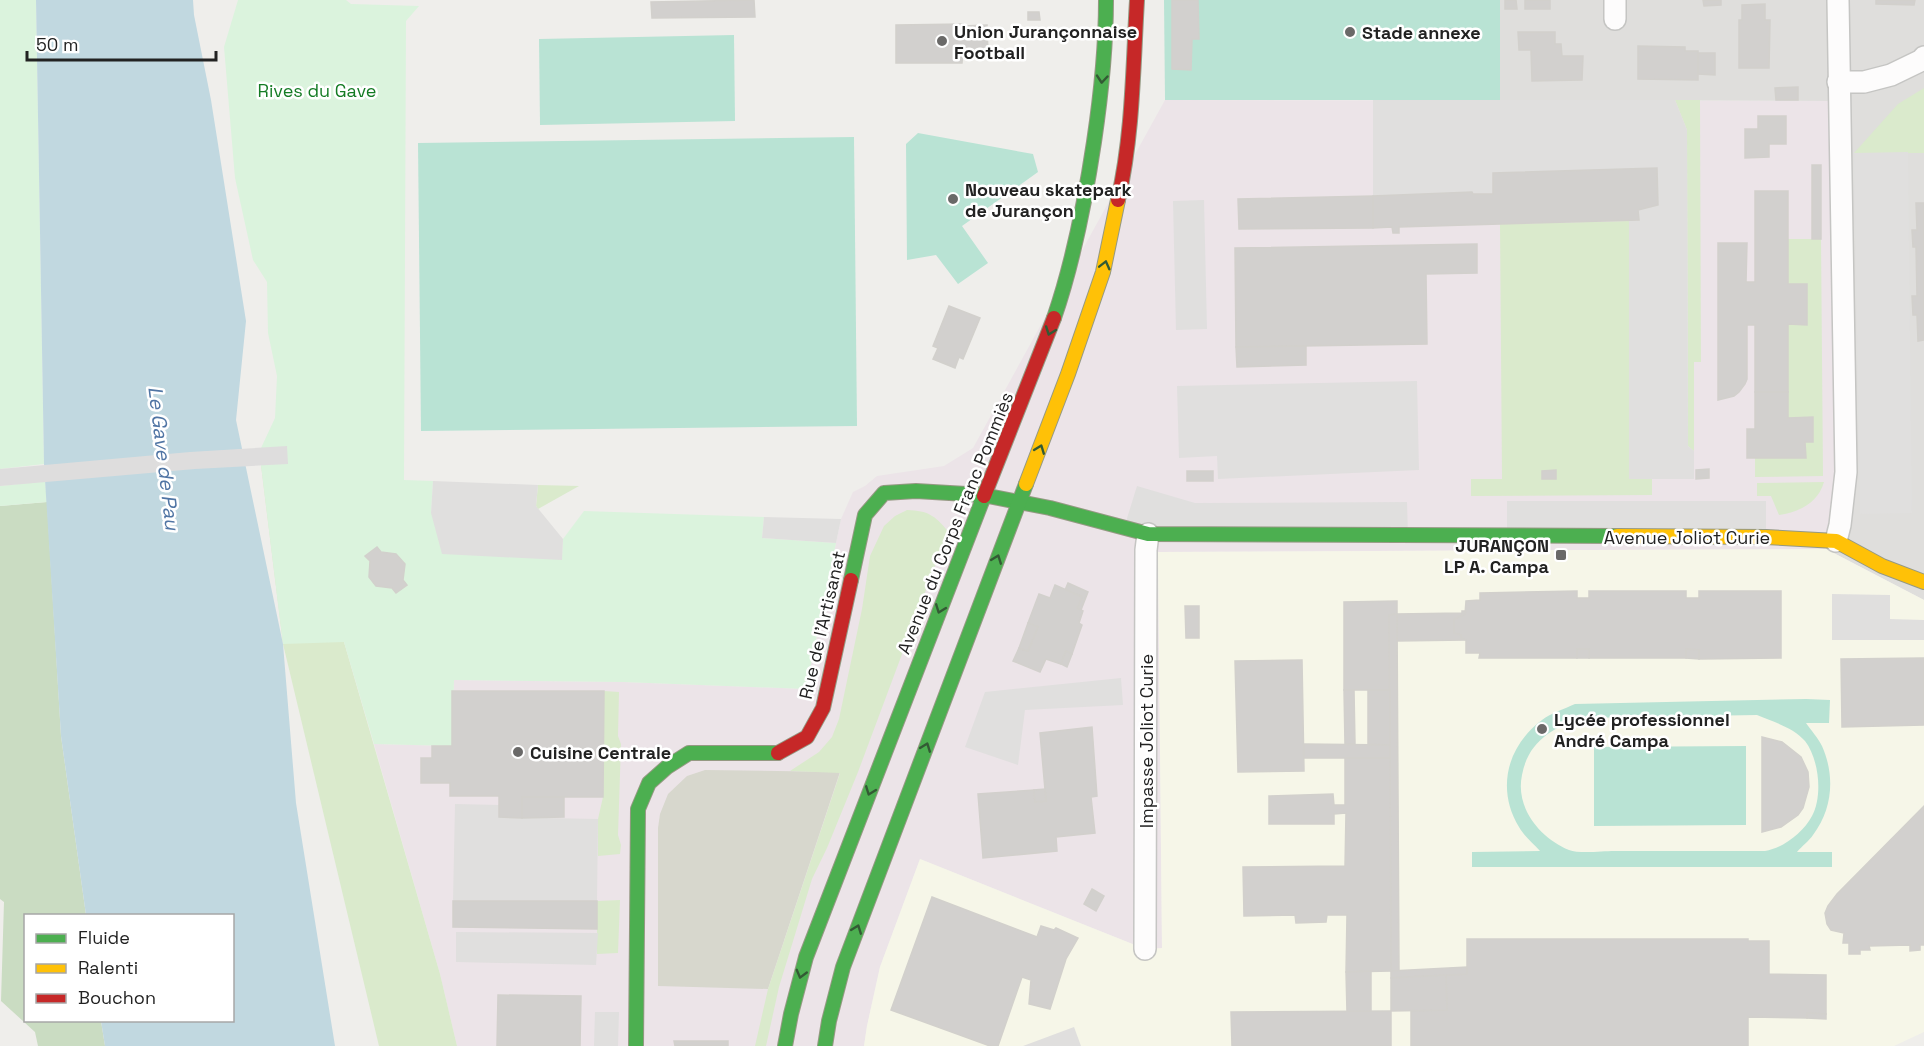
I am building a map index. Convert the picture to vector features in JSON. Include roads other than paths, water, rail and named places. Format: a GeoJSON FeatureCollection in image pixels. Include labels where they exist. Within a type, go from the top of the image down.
{"type":"FeatureCollection","features":[{"type":"Feature","properties":{"kind":"main road","name":"Avenue du Corps Franc Pommiès"},"geometry":{"type":"LineString","coordinates":[[785,1046],[806,957],[984,496],[1038,365],[1060,303],[1080,231],[1101,97],[1106,35],[1106,0]]}},
{"type":"Feature","properties":{"kind":"main road"},"geometry":{"type":"LineString","coordinates":[[825,1046],[843,967],[1019,503],[1103,272],[1116,218],[1130,130],[1137,0]]}},
{"type":"Feature","properties":{"kind":"main road","name":"Rue de l'Artisanat"},"geometry":{"type":"LineString","coordinates":[[636,1046],[638,809],[649,783],[667,767],[690,753],[782,753],[807,737],[823,708],[865,515],[884,493],[911,490],[952,491],[1000,500]]}},
{"type":"Feature","properties":{"kind":"main road","name":"Avenue Joliot Curie"},"geometry":{"type":"LineString","coordinates":[[1000,500],[1082,516],[1148,534],[1766,537],[1836,541]]}},
{"type":"Feature","properties":{"kind":"main road"},"geometry":{"type":"LineString","coordinates":[[1836,541],[1882,566],[1924,582]]}},
{"type":"Feature","properties":{"kind":"street"},"geometry":{"type":"LineString","coordinates":[[1836,541],[1846,472],[1838,0]]}},
{"type":"Feature","properties":{"kind":"street"},"geometry":{"type":"LineString","coordinates":[[1839,82],[1864,82],[1891,75],[1924,57]]}},
{"type":"Feature","properties":{"kind":"street","name":"Impasse Joliot Curie"},"geometry":{"type":"LineString","coordinates":[[1145,949],[1146,550],[1148,534]]}},
{"type":"Feature","properties":{"kind":"water","name":"Le Gave de Pau"},"geometry":{"type":"Polygon","coordinates":[[[36,0],[193,0],[246,321],[236,420],[283,644],[296,803],[335,1046],[105,1046],[101,1022],[234,1022],[234,914],[86,914],[61,736],[44,464],[36,0]]]}},
{"type":"Feature","properties":{"kind":"place","name":"Stade annexe"},"geometry":{"type":"Point","coordinates":[1350,32]}},
{"type":"Feature","properties":{"kind":"place","name":"Union Jurançonnaise Football"},"geometry":{"type":"Point","coordinates":[942,41]}},
{"type":"Feature","properties":{"kind":"place","name":"Nouveau skatepark de Jurançon"},"geometry":{"type":"Point","coordinates":[953,199]}},
{"type":"Feature","properties":{"kind":"place","name":"JURANÇON LP A. Campa"},"geometry":{"type":"Point","coordinates":[1561,555]}},
{"type":"Feature","properties":{"kind":"place","name":"Lycée professionnel André Campa"},"geometry":{"type":"Point","coordinates":[1542,729]}},
{"type":"Feature","properties":{"kind":"place","name":"Cuisine Centrale"},"geometry":{"type":"Point","coordinates":[518,752]}},
{"type":"Feature","properties":{"kind":"park label","name":"Rives du Gave"},"geometry":{"type":"Point","coordinates":[317,90]}}]}
